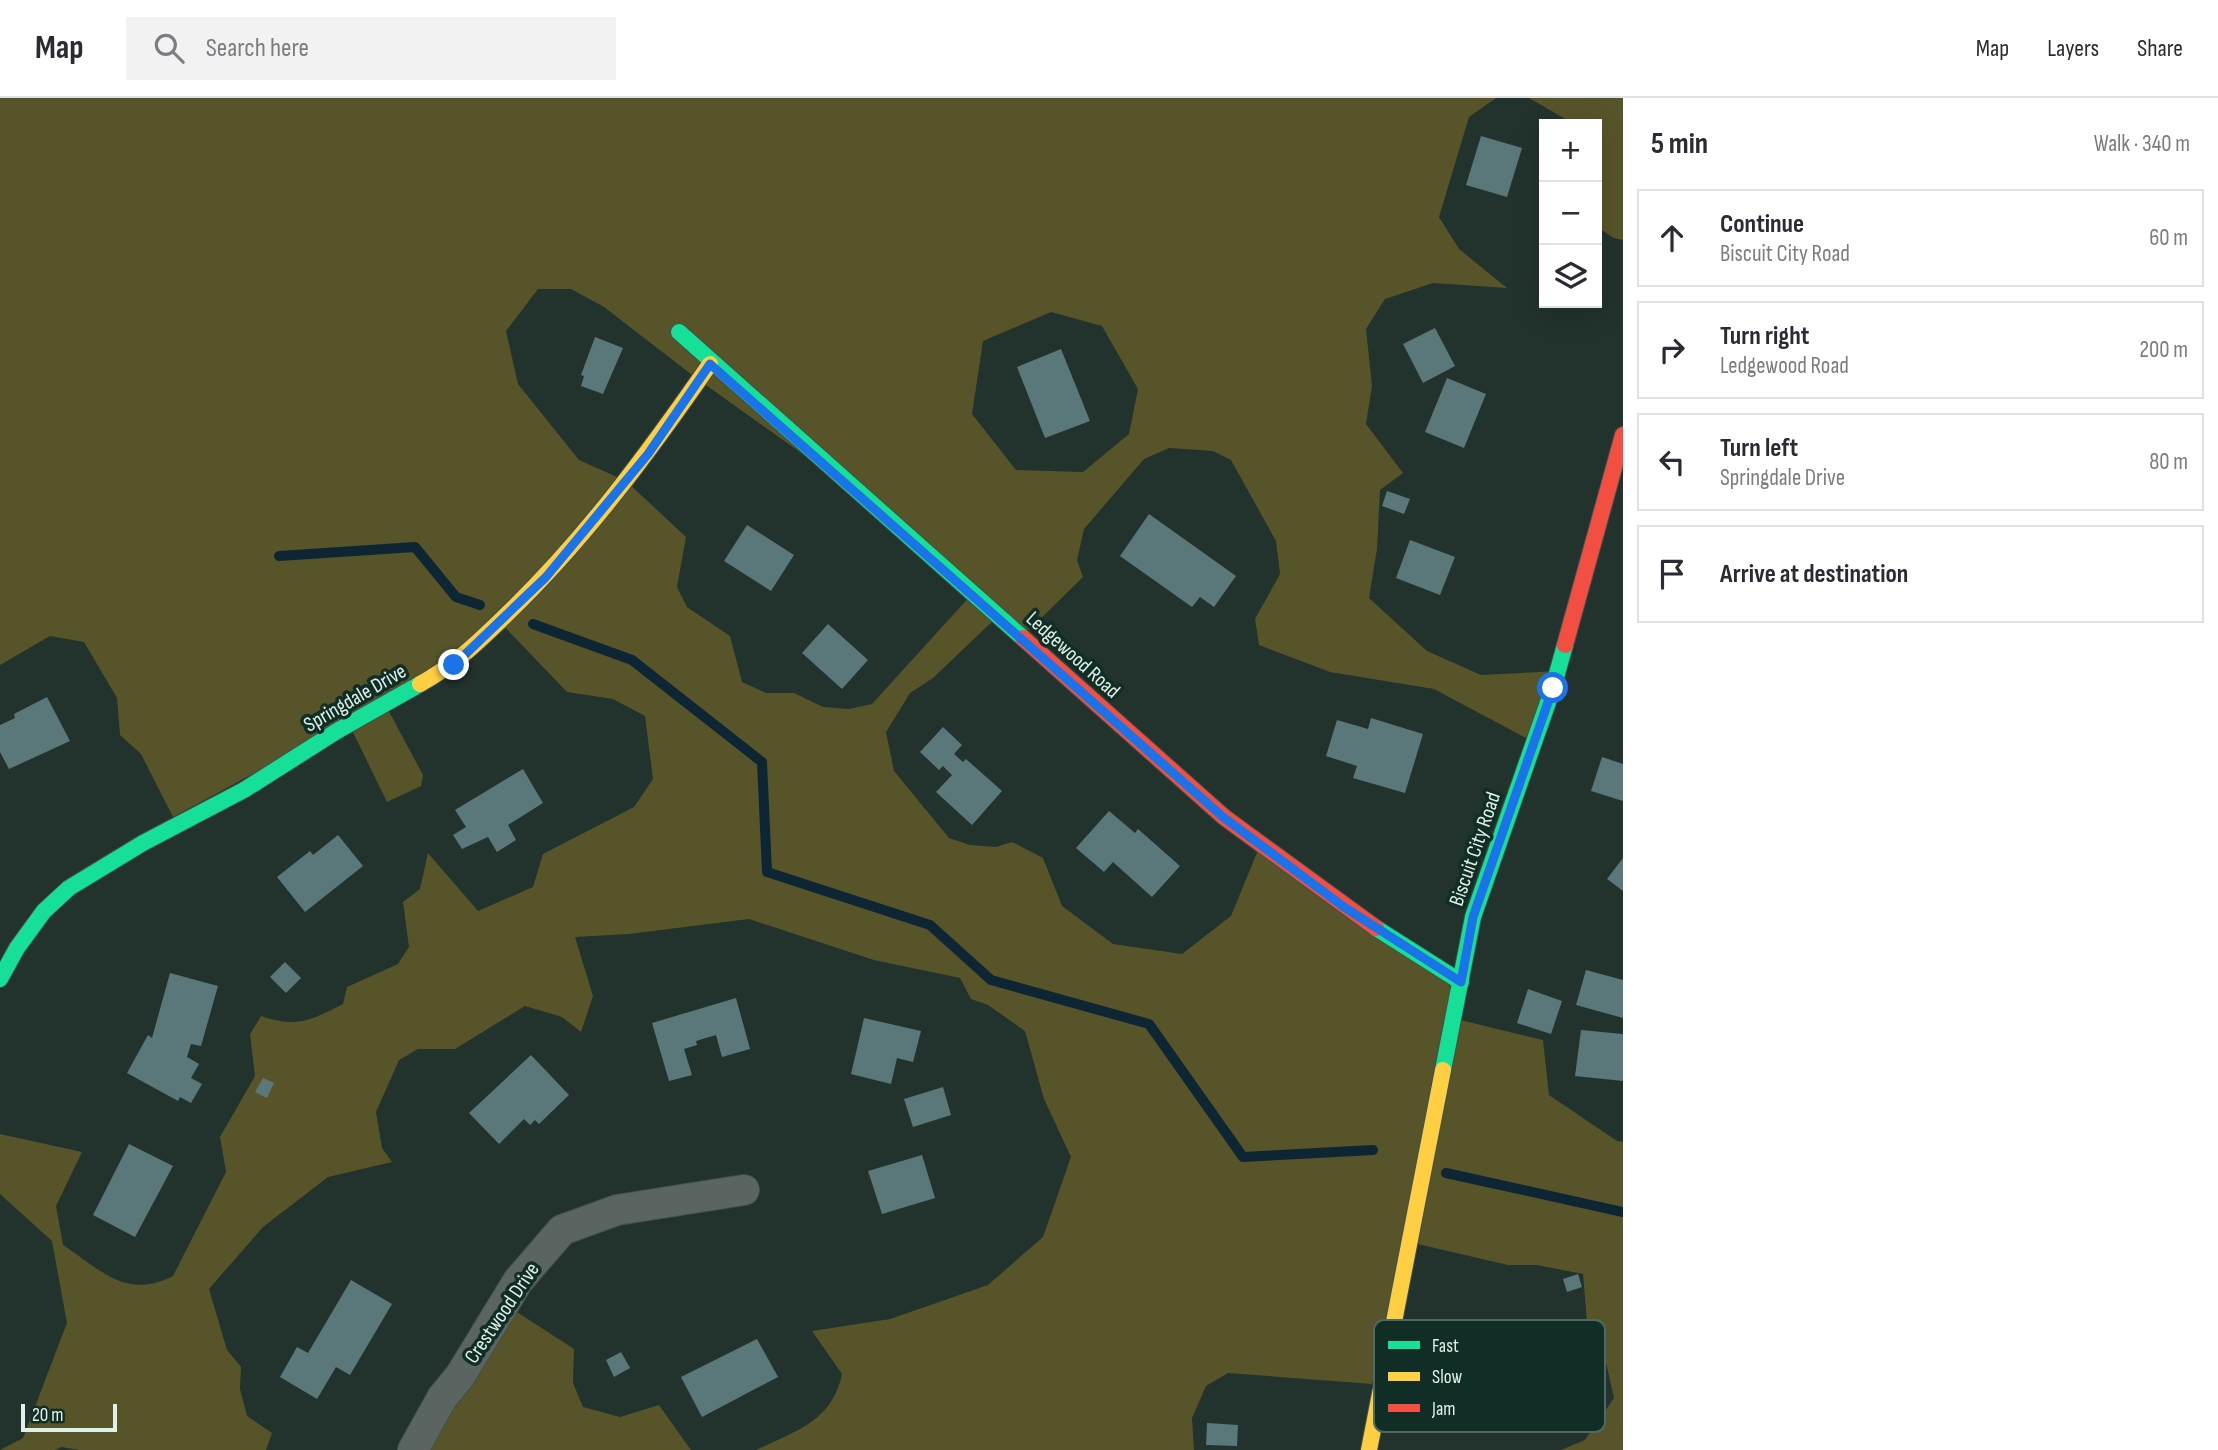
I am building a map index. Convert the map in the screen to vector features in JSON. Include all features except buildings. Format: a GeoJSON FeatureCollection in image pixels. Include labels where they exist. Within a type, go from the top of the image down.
{"type":"FeatureCollection","features":[{"type":"Feature","properties":{"kind":"street","name":"Ledgewood Road"},"geometry":{"type":"LineString","coordinates":[[679,332],[710,364],[1223,817],[1344,907],[1461,982]]}},
{"type":"Feature","properties":{"kind":"street","name":"Springdale Drive"},"geometry":{"type":"LineString","coordinates":[[0,979],[17,948],[44,911],[69,888],[143,843],[244,790],[337,731],[454,665],[546,577],[648,454],[710,364]]}},
{"type":"Feature","properties":{"kind":"street","name":"Biscuit City Road"},"geometry":{"type":"LineString","coordinates":[[1394,1320],[1473,917],[1553,688],[1623,435]]}},
{"type":"Feature","properties":{"kind":"street","name":"Crestwood Drive"},"geometry":{"type":"LineString","coordinates":[[413,1450],[442,1398],[460,1376],[518,1281],[562,1230],[617,1210],[744,1189]]}},
{"type":"Feature","properties":{"kind":"street","name":"Biscuit City Road"},"geometry":{"type":"LineString","coordinates":[[1368,1450],[1374,1420]]}},
{"type":"Feature","properties":{"kind":"shaded area"},"geometry":{"type":"Polygon","coordinates":[[[0,98],[1496,98],[1469,117],[1439,217],[1459,249],[1507,288],[1433,283],[1385,299],[1366,329],[1372,386],[1366,424],[1403,473],[1380,490],[1377,549],[1369,598],[1427,651],[1481,675],[1557,671],[1528,739],[1434,689],[1330,672],[1259,645],[1255,619],[1280,574],[1276,541],[1231,460],[1213,451],[1169,448],[1144,459],[1084,529],[1077,560],[1083,577],[1029,630],[997,617],[933,678],[910,693],[886,732],[894,771],[949,838],[970,845],[996,847],[1012,842],[1043,858],[1062,906],[1113,944],[1182,954],[1231,916],[1261,843],[1449,973],[1452,1018],[1543,1040],[1549,1095],[1617,1141],[1623,1142],[1623,1450],[1561,1450],[1585,1440],[1591,1432],[1605,1432],[1605,1411],[1614,1398],[1605,1358],[1605,1320],[1587,1320],[1583,1274],[1537,1265],[1508,1265],[1409,1242],[1389,1320],[1374,1320],[1372,1384],[1228,1373],[1206,1386],[1192,1418],[1194,1450],[756,1450],[810,1423],[830,1403],[837,1390],[842,1374],[812,1331],[890,1319],[988,1285],[1043,1237],[1071,1157],[1044,1099],[1025,1031],[988,1005],[971,999],[960,978],[874,960],[749,919],[629,934],[575,937],[593,996],[581,1032],[562,1017],[525,1006],[455,1049],[418,1049],[399,1060],[376,1112],[382,1148],[392,1162],[328,1177],[263,1227],[209,1289],[227,1350],[241,1367],[240,1389],[247,1416],[272,1433],[266,1450],[80,1450],[61,1447],[55,1450],[0,1450],[23,1438],[67,1323],[52,1241],[0,1194],[0,1134],[82,1152],[56,1206],[63,1245],[102,1272],[128,1283],[156,1283],[173,1276],[226,1172],[220,1137],[255,1076],[250,1034],[261,1016],[294,1022],[321,1015],[343,1004],[347,987],[398,964],[409,947],[403,902],[420,889],[428,853],[478,911],[533,887],[543,854],[634,807],[653,779],[645,716],[613,699],[567,692],[499,621],[385,704],[423,775],[421,786],[387,802],[348,722],[173,817],[141,754],[120,735],[117,698],[84,642],[50,636],[0,665],[0,98]],[[538,289],[506,331],[518,384],[579,460],[626,481],[686,537],[677,587],[687,607],[730,636],[742,682],[766,693],[794,693],[823,707],[849,709],[872,704],[972,594],[888,515],[696,378],[604,307],[571,289],[538,289]],[[1051,312],[983,341],[972,414],[1016,470],[1083,472],[1129,434],[1138,389],[1102,326],[1051,312]]]}},
{"type":"Feature","properties":{"kind":"shaded area"},"geometry":{"type":"Polygon","coordinates":[[[1529,98],[1623,98],[1623,240],[1602,230],[1602,119],[1565,119],[1529,98]]]}},
{"type":"Feature","properties":{"kind":"shaded area"},"geometry":{"type":"Polygon","coordinates":[[[506,1305],[574,1349],[573,1383],[583,1407],[620,1417],[659,1405],[691,1450],[411,1450],[506,1305]]]}},
{"type":"Feature","properties":{"kind":"waterway"},"geometry":{"type":"LineString","coordinates":[[279,556],[415,547],[456,597],[480,605]]}},
{"type":"Feature","properties":{"kind":"waterway"},"geometry":{"type":"LineString","coordinates":[[533,624],[632,660],[762,762],[767,872],[930,925],[991,980],[1149,1024],[1243,1157],[1373,1150]]}},
{"type":"Feature","properties":{"kind":"waterway"},"geometry":{"type":"LineString","coordinates":[[1446,1173],[1623,1212]]}},
{"type":"Feature","properties":{"kind":"traffic: fast"},"geometry":{"type":"LineString","coordinates":[[679,332],[1023,638]]}},
{"type":"Feature","properties":{"kind":"traffic: fast"},"geometry":{"type":"LineString","coordinates":[[1443,1070],[1473,917],[1553,688],[1565,645]]}},
{"type":"Feature","properties":{"kind":"traffic: fast"},"geometry":{"type":"LineString","coordinates":[[0,979],[17,948],[44,911],[69,888],[143,843],[244,790],[337,731],[420,684]]}},
{"type":"Feature","properties":{"kind":"traffic: fast"},"geometry":{"type":"LineString","coordinates":[[1376,928],[1461,982]]}},
{"type":"Feature","properties":{"kind":"traffic: slow"},"geometry":{"type":"LineString","coordinates":[[420,684],[445,669],[476,643],[563,556],[640,462],[710,364]]}},
{"type":"Feature","properties":{"kind":"traffic: slow"},"geometry":{"type":"LineString","coordinates":[[1394,1320],[1443,1070]]}},
{"type":"Feature","properties":{"kind":"traffic: slow"},"geometry":{"type":"LineString","coordinates":[[1369,1450],[1374,1424]]}},
{"type":"Feature","properties":{"kind":"traffic: jam"},"geometry":{"type":"LineString","coordinates":[[1565,645],[1623,435]]}},
{"type":"Feature","properties":{"kind":"traffic: jam"},"geometry":{"type":"LineString","coordinates":[[1023,638],[1224,817],[1376,928]]}},
{"type":"Feature","properties":{"kind":"route"},"geometry":{"type":"LineString","coordinates":[[454,665],[546,577],[648,454],[710,364],[1223,817],[1344,907],[1461,982],[1473,917],[1553,688]]}}]}
